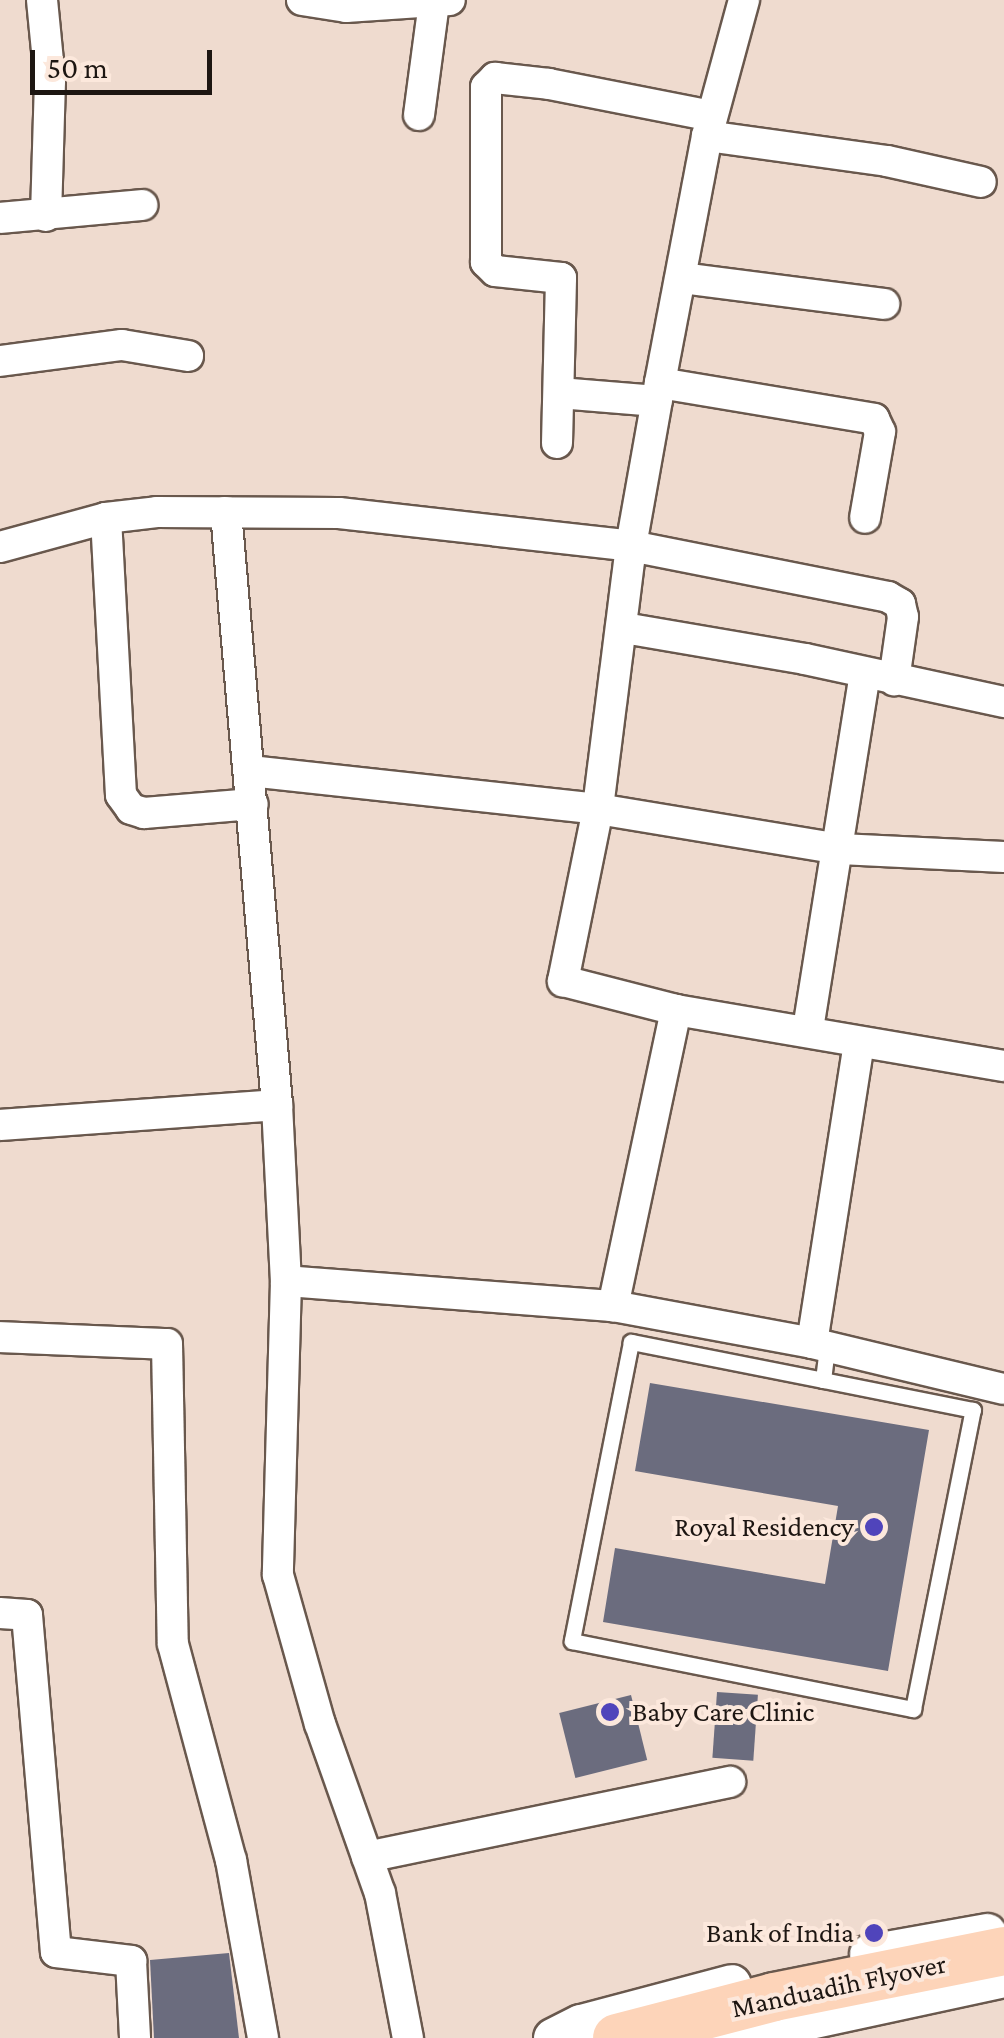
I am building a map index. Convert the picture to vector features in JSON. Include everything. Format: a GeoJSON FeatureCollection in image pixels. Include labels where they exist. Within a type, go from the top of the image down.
{"type":"FeatureCollection","features":[{"type":"Feature","properties":{"kind":"main road","name":"Manduadih Flyover"},"geometry":{"type":"LineString","coordinates":[[617,2038],[774,1997],[1004,1952]]}},
{"type":"Feature","properties":{"kind":"street"},"geometry":{"type":"LineString","coordinates":[[42,0],[50,81],[46,216]]}},
{"type":"Feature","properties":{"kind":"street"},"geometry":{"type":"LineString","coordinates":[[302,0],[346,8],[442,1],[420,115]]}},
{"type":"Feature","properties":{"kind":"street"},"geometry":{"type":"LineString","coordinates":[[744,0],[710,126],[658,392],[632,546],[598,808],[563,981],[676,1010],[808,1029],[860,1042],[1004,1066]]}},
{"type":"Feature","properties":{"kind":"street"},"geometry":{"type":"LineString","coordinates":[[557,443],[561,278],[495,271],[486,262],[486,87],[494,78],[549,84],[710,126],[982,182]]}},
{"type":"Feature","properties":{"kind":"street"},"geometry":{"type":"LineString","coordinates":[[0,218],[142,205]]}},
{"type":"Feature","properties":{"kind":"street"},"geometry":{"type":"LineString","coordinates":[[682,278],[884,304]]}},
{"type":"Feature","properties":{"kind":"street"},"geometry":{"type":"LineString","coordinates":[[0,361],[122,345],[188,356]]}},
{"type":"Feature","properties":{"kind":"street"},"geometry":{"type":"LineString","coordinates":[[559,393],[658,392],[874,419],[880,432],[865,518]]}},
{"type":"Feature","properties":{"kind":"street"},"geometry":{"type":"LineString","coordinates":[[226,512],[277,1105],[286,1282],[278,1575],[320,1724],[380,1893],[408,2038]]}},
{"type":"Feature","properties":{"kind":"street"},"geometry":{"type":"LineString","coordinates":[[0,547],[106,518],[226,512],[339,513],[632,546],[888,597],[900,604],[903,617],[880,677],[840,850],[808,1029]]}},
{"type":"Feature","properties":{"kind":"street"},"geometry":{"type":"LineString","coordinates":[[106,518],[122,795],[131,810],[144,813],[253,804]]}},
{"type":"Feature","properties":{"kind":"street"},"geometry":{"type":"LineString","coordinates":[[624,628],[1004,702]]}},
{"type":"Feature","properties":{"kind":"street"},"geometry":{"type":"LineString","coordinates":[[250,771],[598,808],[840,850],[1004,857]]}},
{"type":"Feature","properties":{"kind":"street"},"geometry":{"type":"LineString","coordinates":[[613,1306],[676,1010]]}},
{"type":"Feature","properties":{"kind":"street"},"geometry":{"type":"LineString","coordinates":[[820,1345],[860,1042]]}},
{"type":"Feature","properties":{"kind":"street"},"geometry":{"type":"LineString","coordinates":[[0,1125],[277,1105]]}},
{"type":"Feature","properties":{"kind":"street"},"geometry":{"type":"LineString","coordinates":[[286,1282],[613,1306],[820,1345],[1004,1389]]}},
{"type":"Feature","properties":{"kind":"street"},"geometry":{"type":"LineString","coordinates":[[0,1338],[167,1344],[173,1644],[231,1860],[263,2038]]}},
{"type":"Feature","properties":{"kind":"street"},"geometry":{"type":"LineString","coordinates":[[0,1612],[27,1615],[56,1952],[130,1960],[135,2038]]}},
{"type":"Feature","properties":{"kind":"street"},"geometry":{"type":"LineString","coordinates":[[367,1857],[730,1782]]}},
{"type":"Feature","properties":{"kind":"street"},"geometry":{"type":"LineString","coordinates":[[553,2038],[581,2024],[646,2005],[784,1972],[1004,1930]]}},
{"type":"Feature","properties":{"kind":"street"},"geometry":{"type":"LineString","coordinates":[[727,2038],[781,2032],[1004,1978]]}},
{"type":"Feature","properties":{"kind":"lane"},"geometry":{"type":"LineString","coordinates":[[632,1342],[823,1380],[974,1410],[914,1709],[572,1642],[632,1342]]}},
{"type":"Feature","properties":{"kind":"lane"},"geometry":{"type":"LineString","coordinates":[[820,1345],[823,1380]]}},
{"type":"Feature","properties":{"kind":"building","name":"Royal Residency"},"geometry":{"type":"Polygon","coordinates":[[[650,1383],[929,1430],[888,1671],[603,1622],[615,1548],[825,1584],[838,1506],[635,1471],[650,1383]]]}},
{"type":"Feature","properties":{"kind":"building"},"geometry":{"type":"Polygon","coordinates":[[[717,1692],[758,1695],[753,1761],[712,1758],[717,1692]]]}},
{"type":"Feature","properties":{"kind":"building"},"geometry":{"type":"Polygon","coordinates":[[[631,1695],[647,1760],[575,1778],[559,1713],[631,1695]]]}},
{"type":"Feature","properties":{"kind":"building"},"geometry":{"type":"Polygon","coordinates":[[[229,1953],[239,2038],[154,2038],[150,1960],[229,1953]]]}},
{"type":"Feature","properties":{"kind":"place","name":"Royal Residency"},"geometry":{"type":"Point","coordinates":[874,1527]}},
{"type":"Feature","properties":{"kind":"place","name":"Baby Care Clinic"},"geometry":{"type":"Point","coordinates":[610,1712]}},
{"type":"Feature","properties":{"kind":"place","name":"Bank of India"},"geometry":{"type":"Point","coordinates":[874,1933]}}]}
